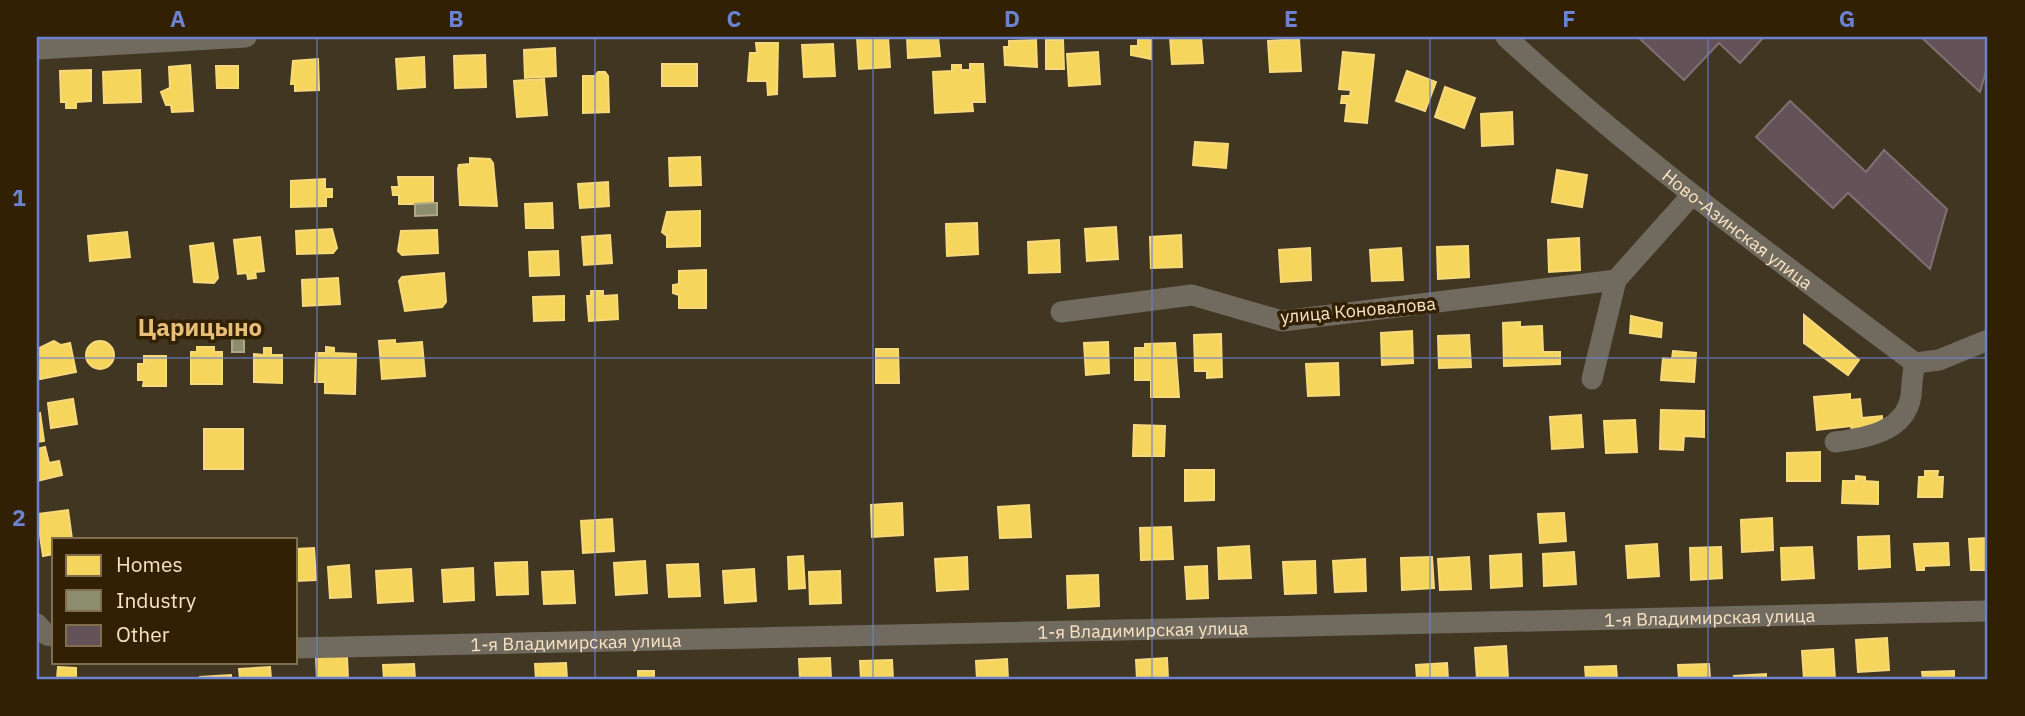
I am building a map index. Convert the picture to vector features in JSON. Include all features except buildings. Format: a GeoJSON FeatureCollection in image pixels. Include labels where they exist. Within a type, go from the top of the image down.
{"type":"FeatureCollection","features":[{"type":"Feature","properties":{"kind":"street"},"geometry":{"type":"LineString","coordinates":[[37,49],[246,37]]}},
{"type":"Feature","properties":{"kind":"street","name":"Ново-Азинская улица"},"geometry":{"type":"LineString","coordinates":[[1506,37],[1581,106],[1691,196],[1915,363]]}},
{"type":"Feature","properties":{"kind":"street"},"geometry":{"type":"LineString","coordinates":[[1592,379],[1616,280],[1691,196]]}},
{"type":"Feature","properties":{"kind":"street","name":"улица Коновалова"},"geometry":{"type":"LineString","coordinates":[[1061,312],[1192,295],[1282,321],[1616,280]]}},
{"type":"Feature","properties":{"kind":"street"},"geometry":{"type":"LineString","coordinates":[[1835,442],[1884,431],[1901,421],[1910,398],[1915,363],[1939,360],[1988,340]]}},
{"type":"Feature","properties":{"kind":"street","name":"1-я Владимирская улица"},"geometry":{"type":"LineString","coordinates":[[298,648],[1988,611]]}},
{"type":"Feature","properties":{"kind":"street"},"geometry":{"type":"LineString","coordinates":[[37,624],[47,635],[52,636]]}},
{"type":"Feature","properties":{"kind":"district","name":"Царицыно"},"geometry":{"type":"Point","coordinates":[200,327]}}]}
